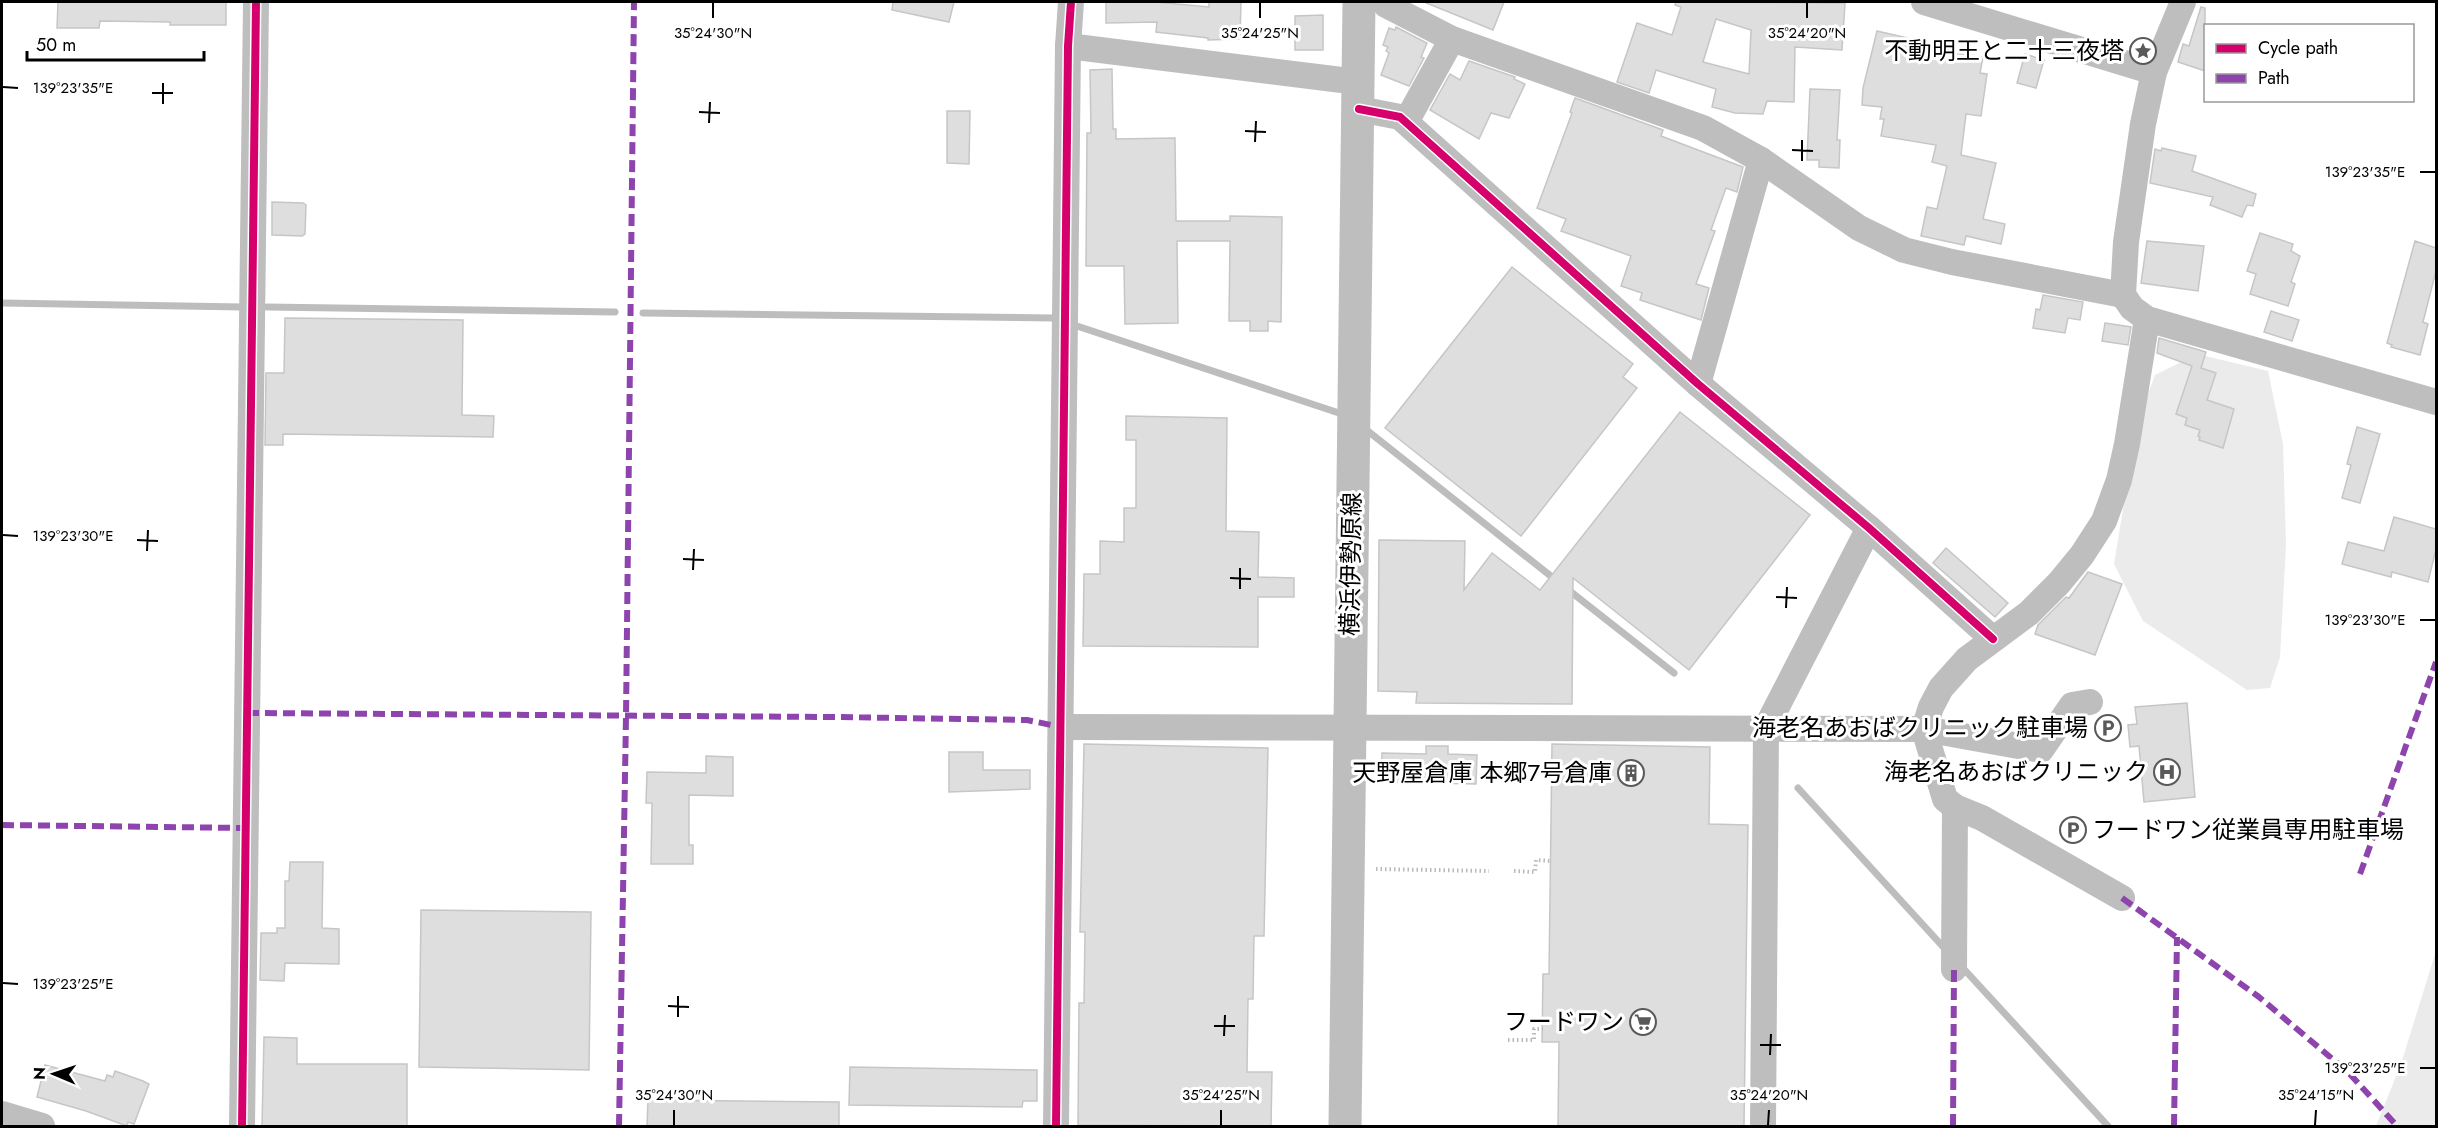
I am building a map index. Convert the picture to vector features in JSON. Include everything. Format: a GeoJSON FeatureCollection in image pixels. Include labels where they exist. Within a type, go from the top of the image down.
{"type":"FeatureCollection","features":[{"type":"Feature","properties":{"kind":"main road","name":"横浜伊勢原線"},"geometry":{"type":"LineString","coordinates":[[1346,1126],[1358,95],[1373,3]]}},
{"type":"Feature","properties":{"kind":"street"},"geometry":{"type":"LineString","coordinates":[[242,1126],[256,2]]}},
{"type":"Feature","properties":{"kind":"street"},"geometry":{"type":"LineString","coordinates":[[1056,1126],[1068,46],[1071,2]]}},
{"type":"Feature","properties":{"kind":"street"},"geometry":{"type":"LineString","coordinates":[[1924,2],[2154,72]]}},
{"type":"Feature","properties":{"kind":"street"},"geometry":{"type":"LineString","coordinates":[[2183,2],[2154,72],[2143,124],[2126,242],[2123,295],[2132,308],[2146,319],[2436,402]]}},
{"type":"Feature","properties":{"kind":"street"},"geometry":{"type":"LineString","coordinates":[[1373,3],[1452,39],[1703,128],[1761,160],[1859,228],[1904,250],[1952,262],[2123,295]]}},
{"type":"Feature","properties":{"kind":"street"},"geometry":{"type":"LineString","coordinates":[[1406,122],[1452,39]]}},
{"type":"Feature","properties":{"kind":"street"},"geometry":{"type":"LineString","coordinates":[[1068,46],[1358,95],[1401,117],[1698,384],[1869,528],[1993,639]]}},
{"type":"Feature","properties":{"kind":"street"},"geometry":{"type":"LineString","coordinates":[[1698,384],[1761,160]]}},
{"type":"Feature","properties":{"kind":"street"},"geometry":{"type":"LineString","coordinates":[[2122,898],[1982,818],[1955,807],[1945,799],[1924,729],[1931,707],[1941,688],[1967,659],[2029,613],[2082,555],[2104,521],[2119,480],[2127,444],[2146,319]]}},
{"type":"Feature","properties":{"kind":"street"},"geometry":{"type":"LineString","coordinates":[[1762,1126],[1766,728],[1869,528]]}},
{"type":"Feature","properties":{"kind":"street"},"geometry":{"type":"LineString","coordinates":[[1061,727],[1924,729],[1980,745],[2041,750],[2072,705],[2090,702]]}},
{"type":"Feature","properties":{"kind":"street"},"geometry":{"type":"LineString","coordinates":[[1954,969],[1955,807]]}},
{"type":"Feature","properties":{"kind":"street"},"geometry":{"type":"LineString","coordinates":[[2,1114],[42,1126]]}},
{"type":"Feature","properties":{"kind":"path"},"geometry":{"type":"LineString","coordinates":[[1514,871],[1535,872],[1536,860],[1551,861]]}},
{"type":"Feature","properties":{"kind":"path"},"geometry":{"type":"LineString","coordinates":[[1373,869],[1489,871]]}},
{"type":"Feature","properties":{"kind":"path"},"geometry":{"type":"LineString","coordinates":[[1508,1040],[1534,1040],[1534,1029],[1543,1029]]}},
{"type":"Feature","properties":{"kind":"shaded area"},"geometry":{"type":"Polygon","coordinates":[[[2197,354],[2268,371],[2283,444],[2286,544],[2280,657],[2270,688],[2247,690],[2143,621],[2114,564],[2137,424],[2155,375],[2197,354]]]}},
{"type":"Feature","properties":{"kind":"shaded area"},"geometry":{"type":"Polygon","coordinates":[[[2436,951],[2436,1126],[2376,1126],[2401,1064],[2436,951]]]}},
{"type":"Feature","properties":{"kind":"building"},"geometry":{"type":"Polygon","coordinates":[[[58,2],[226,2],[226,25],[100,21],[99,28],[57,28],[58,2]]]}},
{"type":"Feature","properties":{"kind":"building"},"geometry":{"type":"Polygon","coordinates":[[[893,2],[954,2],[949,22],[892,10],[893,2]]]}},
{"type":"Feature","properties":{"kind":"building"},"geometry":{"type":"Polygon","coordinates":[[[1106,2],[1155,2],[1209,7],[1209,2],[1241,2],[1240,39],[1208,40],[1208,38],[1156,32],[1157,22],[1106,23],[1106,2]]]}},
{"type":"Feature","properties":{"kind":"building"},"geometry":{"type":"Polygon","coordinates":[[[1424,2],[1504,2],[1493,30],[1424,2]]]}},
{"type":"Feature","properties":{"kind":"building"},"geometry":{"type":"Polygon","coordinates":[[[1676,2],[1845,3],[1842,50],[1795,47],[1794,102],[1767,101],[1763,114],[1735,113],[1712,107],[1716,89],[1656,70],[1649,93],[1617,82],[1637,23],[1672,35],[1681,7],[1675,5],[1676,2]],[[1716,19],[1703,62],[1749,74],[1751,30],[1716,19]]]}},
{"type":"Feature","properties":{"kind":"building"},"geometry":{"type":"Polygon","coordinates":[[[2201,7],[2205,8],[2204,71],[2178,62],[2183,44],[2189,46],[2201,7]]]}},
{"type":"Feature","properties":{"kind":"building"},"geometry":{"type":"Polygon","coordinates":[[[1323,15],[1323,50],[1295,50],[1295,16],[1323,15]]]}},
{"type":"Feature","properties":{"kind":"building"},"geometry":{"type":"Polygon","coordinates":[[[1396,27],[1427,43],[1421,57],[1424,58],[1409,86],[1381,75],[1389,53],[1386,51],[1388,47],[1383,45],[1389,28],[1395,30],[1396,27]]]}},
{"type":"Feature","properties":{"kind":"building"},"geometry":{"type":"Polygon","coordinates":[[[1877,31],[1921,41],[1920,48],[1983,57],[1980,73],[1987,74],[1981,116],[1966,114],[1961,155],[1996,163],[1983,219],[2005,224],[2001,244],[1966,236],[1964,245],[1921,236],[1927,207],[1937,209],[1947,166],[1932,162],[1936,145],[1881,136],[1884,119],[1880,119],[1882,107],[1862,105],[1863,88],[1877,31]]]}},
{"type":"Feature","properties":{"kind":"building"},"geometry":{"type":"Polygon","coordinates":[[[2025,54],[2044,60],[2036,88],[2017,83],[2025,54]]]}},
{"type":"Feature","properties":{"kind":"building"},"geometry":{"type":"Polygon","coordinates":[[[1469,61],[1515,77],[1514,79],[1525,84],[1509,118],[1491,113],[1479,139],[1430,110],[1450,74],[1460,80],[1469,61]]]}},
{"type":"Feature","properties":{"kind":"building"},"geometry":{"type":"Polygon","coordinates":[[[1112,69],[1113,129],[1116,129],[1116,139],[1175,138],[1176,221],[1230,221],[1230,216],[1282,217],[1281,322],[1268,321],[1268,331],[1250,331],[1250,321],[1229,321],[1230,241],[1177,241],[1178,323],[1125,324],[1124,266],[1086,266],[1087,133],[1091,133],[1090,70],[1112,69]]]}},
{"type":"Feature","properties":{"kind":"building"},"geometry":{"type":"Polygon","coordinates":[[[1810,89],[1840,90],[1837,140],[1840,140],[1839,168],[1819,167],[1819,160],[1807,160],[1810,89]]]}},
{"type":"Feature","properties":{"kind":"building"},"geometry":{"type":"Polygon","coordinates":[[[1575,98],[1663,130],[1661,136],[1743,167],[1737,192],[1726,188],[1711,230],[1715,231],[1696,284],[1709,288],[1701,320],[1640,300],[1642,293],[1621,286],[1631,256],[1561,231],[1566,219],[1537,208],[1572,113],[1570,112],[1575,98]]]}},
{"type":"Feature","properties":{"kind":"building"},"geometry":{"type":"Polygon","coordinates":[[[947,111],[970,111],[969,164],[947,163],[947,111]]]}},
{"type":"Feature","properties":{"kind":"building"},"geometry":{"type":"Polygon","coordinates":[[[2162,148],[2196,156],[2192,171],[2256,194],[2253,206],[2247,205],[2242,217],[2210,205],[2213,197],[2150,183],[2155,149],[2161,151],[2162,148]]]}},
{"type":"Feature","properties":{"kind":"building"},"geometry":{"type":"Polygon","coordinates":[[[272,202],[306,205],[305,234],[302,236],[272,235],[272,202]]]}},
{"type":"Feature","properties":{"kind":"building"},"geometry":{"type":"Polygon","coordinates":[[[2260,233],[2293,244],[2291,251],[2300,256],[2291,282],[2295,284],[2288,306],[2250,294],[2256,274],[2247,271],[2260,233]]]}},
{"type":"Feature","properties":{"kind":"building"},"geometry":{"type":"Polygon","coordinates":[[[2147,241],[2204,246],[2198,291],[2141,283],[2147,241]]]}},
{"type":"Feature","properties":{"kind":"building"},"geometry":{"type":"Polygon","coordinates":[[[2415,241],[2436,248],[2436,271],[2423,322],[2428,324],[2420,355],[2391,347],[2392,345],[2387,343],[2415,241]]]}},
{"type":"Feature","properties":{"kind":"building"},"geometry":{"type":"Polygon","coordinates":[[[1512,267],[1633,364],[1623,377],[1637,388],[1521,536],[1385,428],[1512,267]]]}},
{"type":"Feature","properties":{"kind":"building"},"geometry":{"type":"Polygon","coordinates":[[[2043,295],[2083,302],[2080,320],[2068,318],[2065,333],[2033,328],[2036,309],[2040,310],[2043,295]]]}},
{"type":"Feature","properties":{"kind":"building"},"geometry":{"type":"Polygon","coordinates":[[[2271,311],[2299,320],[2292,341],[2264,332],[2271,311]]]}},
{"type":"Feature","properties":{"kind":"building"},"geometry":{"type":"Polygon","coordinates":[[[285,318],[463,320],[462,415],[494,416],[493,437],[283,434],[283,445],[265,445],[266,373],[284,373],[285,318]]]}},
{"type":"Feature","properties":{"kind":"building"},"geometry":{"type":"Polygon","coordinates":[[[2105,323],[2131,327],[2128,345],[2102,341],[2105,323]]]}},
{"type":"Feature","properties":{"kind":"building"},"geometry":{"type":"Polygon","coordinates":[[[2159,338],[2206,352],[2201,368],[2216,373],[2207,400],[2234,409],[2223,448],[2199,440],[2200,430],[2185,425],[2187,418],[2176,414],[2192,366],[2157,353],[2159,338]]]}},
{"type":"Feature","properties":{"kind":"building"},"geometry":{"type":"Polygon","coordinates":[[[1680,412],[1810,515],[1689,670],[1573,578],[1572,704],[1416,703],[1417,692],[1378,691],[1379,540],[1465,541],[1464,590],[1492,553],[1540,590],[1680,412]]]}},
{"type":"Feature","properties":{"kind":"building"},"geometry":{"type":"Polygon","coordinates":[[[1126,416],[1227,418],[1226,531],[1259,532],[1258,577],[1294,578],[1294,597],[1258,597],[1258,647],[1083,646],[1084,574],[1100,574],[1100,541],[1124,542],[1124,508],[1136,508],[1136,440],[1126,440],[1126,416]]]}},
{"type":"Feature","properties":{"kind":"building"},"geometry":{"type":"Polygon","coordinates":[[[2357,427],[2380,434],[2360,503],[2342,498],[2351,465],[2347,464],[2357,427]]]}},
{"type":"Feature","properties":{"kind":"building"},"geometry":{"type":"Polygon","coordinates":[[[2394,517],[2436,529],[2436,549],[2428,582],[2392,572],[2391,577],[2342,564],[2348,542],[2384,551],[2394,517]]]}},
{"type":"Feature","properties":{"kind":"building"},"geometry":{"type":"Polygon","coordinates":[[[1946,548],[2008,603],[1995,617],[1933,563],[1946,548]]]}},
{"type":"Feature","properties":{"kind":"building"},"geometry":{"type":"Polygon","coordinates":[[[2088,572],[2122,584],[2095,655],[2035,634],[2038,625],[2066,597],[2069,598],[2088,572]]]}},
{"type":"Feature","properties":{"kind":"building","name":"海老名あおばクリニック"},"geometry":{"type":"Polygon","coordinates":[[[2187,703],[2195,797],[2144,802],[2139,746],[2130,747],[2128,725],[2137,724],[2135,707],[2187,703]]]}},
{"type":"Feature","properties":{"kind":"building"},"geometry":{"type":"Polygon","coordinates":[[[1084,744],[1268,748],[1264,936],[1254,936],[1253,999],[1248,999],[1247,1072],[1272,1072],[1271,1126],[1078,1125],[1079,1003],[1084,1003],[1085,932],[1080,932],[1084,744]]]}},
{"type":"Feature","properties":{"kind":"building"},"geometry":{"type":"Polygon","coordinates":[[[1552,744],[1710,747],[1709,824],[1748,825],[1744,1126],[1558,1126],[1559,1042],[1542,1042],[1543,974],[1549,974],[1552,744]]]}},
{"type":"Feature","properties":{"kind":"building"},"geometry":{"type":"Polygon","coordinates":[[[1426,746],[1448,746],[1448,754],[1477,755],[1476,784],[1381,782],[1382,753],[1426,754],[1426,746]]]}},
{"type":"Feature","properties":{"kind":"building"},"geometry":{"type":"Polygon","coordinates":[[[949,752],[983,752],[983,770],[1030,770],[1030,789],[949,792],[949,752]]]}},
{"type":"Feature","properties":{"kind":"building"},"geometry":{"type":"Polygon","coordinates":[[[706,756],[733,757],[733,796],[689,795],[689,845],[693,845],[693,864],[651,864],[652,803],[646,803],[647,772],[706,773],[706,756]]]}},
{"type":"Feature","properties":{"kind":"building"},"geometry":{"type":"Polygon","coordinates":[[[290,862],[323,862],[322,928],[339,929],[339,964],[285,963],[284,981],[260,980],[261,933],[277,933],[277,928],[285,928],[285,881],[289,881],[290,862]]]}},
{"type":"Feature","properties":{"kind":"building"},"geometry":{"type":"Polygon","coordinates":[[[421,910],[591,912],[589,1070],[419,1067],[421,910]]]}},
{"type":"Feature","properties":{"kind":"building"},"geometry":{"type":"Polygon","coordinates":[[[264,1037],[297,1038],[297,1064],[407,1064],[407,1126],[262,1126],[264,1037]]]}},
{"type":"Feature","properties":{"kind":"building"},"geometry":{"type":"Polygon","coordinates":[[[45,1065],[105,1081],[107,1075],[113,1077],[115,1071],[149,1084],[134,1124],[128,1122],[127,1126],[37,1097],[45,1065]]]}},
{"type":"Feature","properties":{"kind":"building"},"geometry":{"type":"Polygon","coordinates":[[[850,1067],[1037,1070],[1037,1101],[1023,1101],[1022,1107],[849,1105],[850,1067]]]}},
{"type":"Feature","properties":{"kind":"building"},"geometry":{"type":"Polygon","coordinates":[[[648,1100],[839,1102],[839,1126],[647,1126],[648,1100]]]}},
{"type":"Feature","properties":{"kind":"waterway"},"geometry":{"type":"LineString","coordinates":[[2,303],[242,307]]}},
{"type":"Feature","properties":{"kind":"waterway"},"geometry":{"type":"LineString","coordinates":[[267,307],[615,312]]}},
{"type":"Feature","properties":{"kind":"waterway"},"geometry":{"type":"LineString","coordinates":[[643,313],[1052,318]]}},
{"type":"Feature","properties":{"kind":"waterway"},"geometry":{"type":"LineString","coordinates":[[1077,326],[1345,415]]}},
{"type":"Feature","properties":{"kind":"waterway"},"geometry":{"type":"LineString","coordinates":[[1364,428],[1557,581]]}},
{"type":"Feature","properties":{"kind":"waterway"},"geometry":{"type":"LineString","coordinates":[[1566,588],[1674,673]]}},
{"type":"Feature","properties":{"kind":"waterway"},"geometry":{"type":"LineString","coordinates":[[1798,788],[1946,950]]}},
{"type":"Feature","properties":{"kind":"waterway"},"geometry":{"type":"LineString","coordinates":[[1962,967],[2108,1126]]}},
{"type":"Feature","properties":{"kind":"marked path"},"geometry":{"type":"LineString","coordinates":[[619,1126],[634,2]]}},
{"type":"Feature","properties":{"kind":"marked path"},"geometry":{"type":"LineString","coordinates":[[2360,874],[2436,662]]}},
{"type":"Feature","properties":{"kind":"marked path"},"geometry":{"type":"LineString","coordinates":[[247,713],[1027,720],[1061,727]]}},
{"type":"Feature","properties":{"kind":"marked path"},"geometry":{"type":"LineString","coordinates":[[2,825],[246,828]]}},
{"type":"Feature","properties":{"kind":"marked path"},"geometry":{"type":"LineString","coordinates":[[2122,898],[2259,997],[2349,1073],[2397,1126]]}},
{"type":"Feature","properties":{"kind":"marked path"},"geometry":{"type":"LineString","coordinates":[[2174,1126],[2177,937]]}},
{"type":"Feature","properties":{"kind":"marked path"},"geometry":{"type":"LineString","coordinates":[[1953,1126],[1954,969]]}},
{"type":"Feature","properties":{"kind":"cycle path"},"geometry":{"type":"LineString","coordinates":[[242,1126],[256,2]]}},
{"type":"Feature","properties":{"kind":"cycle path"},"geometry":{"type":"LineString","coordinates":[[1056,1126],[1068,46],[1071,2]]}},
{"type":"Feature","properties":{"kind":"cycle path"},"geometry":{"type":"LineString","coordinates":[[1359,109],[1400,117],[1698,384],[1869,528],[1993,639]]}},
{"type":"Feature","properties":{"kind":"place","name":"不動明王と二十三夜塔"},"geometry":{"type":"Point","coordinates":[2143,51]}},
{"type":"Feature","properties":{"kind":"place","name":"海老名あおばクリニック駐車場"},"geometry":{"type":"Point","coordinates":[2108,728]}},
{"type":"Feature","properties":{"kind":"place","name":"海老名あおばクリニック"},"geometry":{"type":"Point","coordinates":[2167,772]}},
{"type":"Feature","properties":{"kind":"place","name":"天野屋倉庫 本郷7号倉庫"},"geometry":{"type":"Point","coordinates":[1631,773]}},
{"type":"Feature","properties":{"kind":"place","name":"フードワン従業員専用駐車場"},"geometry":{"type":"Point","coordinates":[2073,830]}},
{"type":"Feature","properties":{"kind":"place","name":"フードワン"},"geometry":{"type":"Point","coordinates":[1643,1022]}}]}
